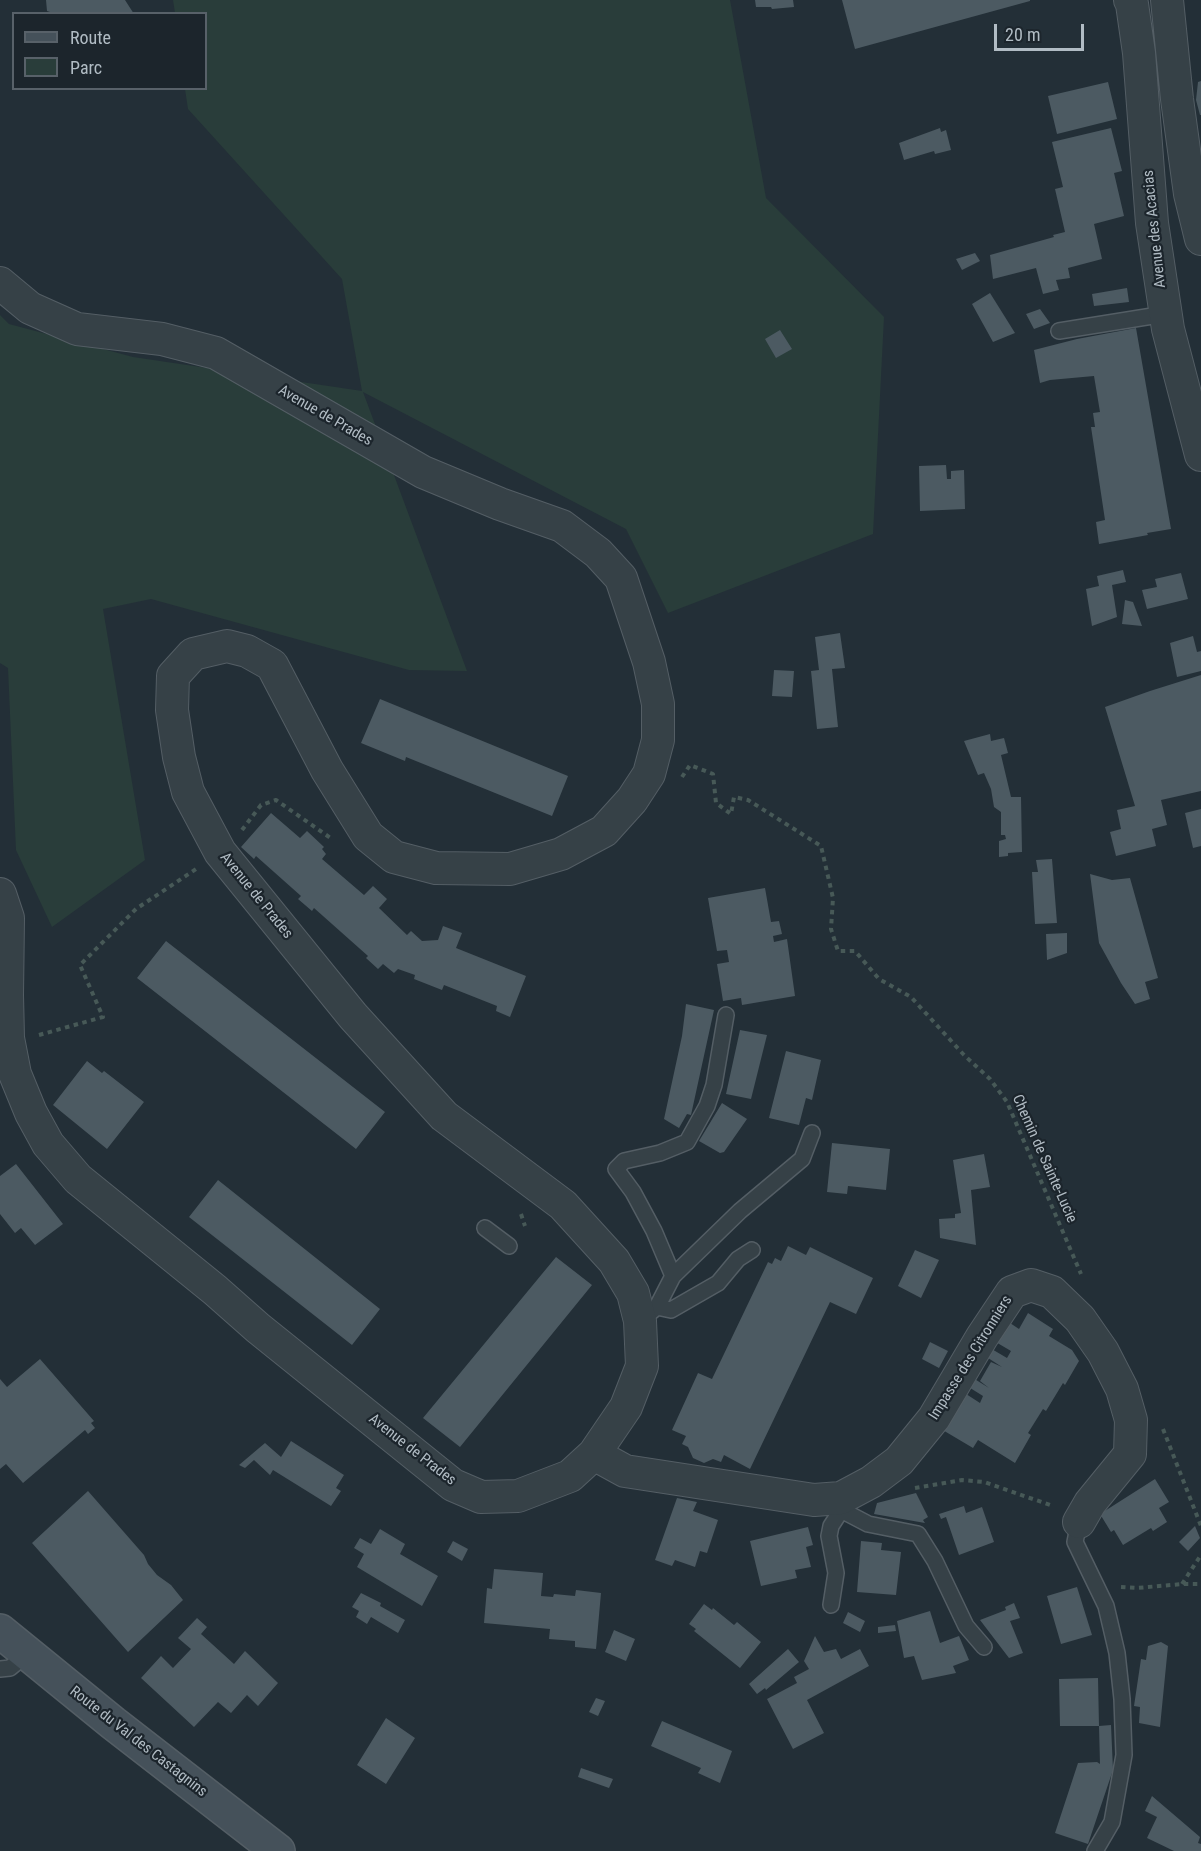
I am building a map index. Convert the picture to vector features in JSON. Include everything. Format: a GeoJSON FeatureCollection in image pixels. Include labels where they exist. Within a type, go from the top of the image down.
{"type":"FeatureCollection","features":[{"type":"Feature","properties":{"kind":"street","name":"Avenue des Acacias"},"geometry":{"type":"LineString","coordinates":[[1130,0],[1139,53],[1152,224],[1168,328],[1201,455]]}},
{"type":"Feature","properties":{"kind":"street"},"geometry":{"type":"LineString","coordinates":[[1167,0],[1183,147],[1190,194],[1201,239]]}},
{"type":"Feature","properties":{"kind":"street","name":"Avenue de Prades"},"geometry":{"type":"LineString","coordinates":[[0,283],[30,308],[76,329],[162,339],[216,353],[423,472],[500,504],[562,526],[598,553],[621,578],[649,662],[658,704],[658,740],[649,774],[632,800],[604,831],[561,854],[510,869],[436,868],[394,857],[368,836],[327,770],[272,665],[247,651],[227,646],[192,654],[173,676],[171,710],[188,792],[220,852],[353,1016],[444,1116],[563,1205],[614,1261],[648,1314],[642,1366],[626,1407],[594,1454],[570,1476],[518,1496],[481,1497],[453,1485],[78,1179],[48,1144],[31,1113],[15,1074],[8,1038],[8,918],[0,894]]}},
{"type":"Feature","properties":{"kind":"street","name":"Impasse des Citronniers"},"geometry":{"type":"LineString","coordinates":[[594,1454],[625,1471],[814,1500],[843,1502],[899,1461],[934,1418],[982,1337],[1012,1292],[1031,1285],[1052,1292],[1080,1319],[1103,1352],[1122,1389],[1131,1420],[1130,1454],[1090,1503],[1079,1522]]}},
{"type":"Feature","properties":{"kind":"street","name":"Route du Val des Castagnins"},"geometry":{"type":"LineString","coordinates":[[0,1631],[13,1661],[278,1851]]}},
{"type":"Feature","properties":{"kind":"lane"},"geometry":{"type":"LineString","coordinates":[[1059,331],[1166,314]]}},
{"type":"Feature","properties":{"kind":"lane"},"geometry":{"type":"LineString","coordinates":[[673,1276],[639,1202],[616,1169],[624,1161],[660,1153],[687,1142],[714,1085],[726,1015]]}},
{"type":"Feature","properties":{"kind":"lane"},"geometry":{"type":"LineString","coordinates":[[648,1314],[673,1276],[740,1211],[802,1159],[812,1133]]}},
{"type":"Feature","properties":{"kind":"lane"},"geometry":{"type":"LineString","coordinates":[[485,1228],[509,1246]]}},
{"type":"Feature","properties":{"kind":"lane"},"geometry":{"type":"LineString","coordinates":[[648,1314],[671,1310],[718,1283],[738,1259],[752,1250]]}},
{"type":"Feature","properties":{"kind":"lane"},"geometry":{"type":"LineString","coordinates":[[831,1605],[836,1573],[829,1536],[831,1526],[843,1502]]}},
{"type":"Feature","properties":{"kind":"lane"},"geometry":{"type":"LineString","coordinates":[[843,1502],[847,1513],[868,1524],[918,1534],[935,1561],[966,1626],[984,1647]]}},
{"type":"Feature","properties":{"kind":"lane"},"geometry":{"type":"LineString","coordinates":[[1079,1522],[1075,1542],[1106,1606],[1116,1653],[1122,1700],[1125,1755],[1112,1822],[1095,1851]]}},
{"type":"Feature","properties":{"kind":"path","name":"Chemin de Sainte-Lucie"},"geometry":{"type":"LineString","coordinates":[[677,783],[690,765],[713,774],[716,803],[731,814],[734,797],[748,800],[821,846],[833,898],[831,929],[838,951],[855,951],[879,980],[911,997],[964,1055],[990,1079],[1007,1102],[1082,1278]]}},
{"type":"Feature","properties":{"kind":"path"},"geometry":{"type":"LineString","coordinates":[[236,837],[261,805],[276,800],[339,846]]}},
{"type":"Feature","properties":{"kind":"path"},"geometry":{"type":"LineString","coordinates":[[8,1038],[37,1036],[103,1017],[80,965],[136,909],[202,864]]}},
{"type":"Feature","properties":{"kind":"path"},"geometry":{"type":"LineString","coordinates":[[1160,1419],[1201,1526]]}},
{"type":"Feature","properties":{"kind":"path"},"geometry":{"type":"LineString","coordinates":[[909,1489],[962,1480],[984,1482],[1058,1507],[1079,1522]]}},
{"type":"Feature","properties":{"kind":"path"},"geometry":{"type":"LineString","coordinates":[[1182,1584],[1201,1555]]}},
{"type":"Feature","properties":{"kind":"path"},"geometry":{"type":"LineString","coordinates":[[1118,1586],[1137,1588],[1201,1584]]}},
{"type":"Feature","properties":{"kind":"green space"},"geometry":{"type":"Polygon","coordinates":[[[173,0],[730,0],[766,198],[884,317],[873,534],[668,613],[626,529],[363,392],[467,671],[409,670],[151,599],[103,609],[145,860],[52,927],[16,850],[8,668],[0,663],[0,315],[9,324],[133,357],[362,391],[342,279],[188,109],[185,90],[207,90],[207,12],[175,12],[173,0]]]}},
{"type":"Feature","properties":{"kind":"building"},"geometry":{"type":"Polygon","coordinates":[[[46,0],[125,0],[133,12],[50,12],[47,11],[46,0]]]}},
{"type":"Feature","properties":{"kind":"building"},"geometry":{"type":"Polygon","coordinates":[[[755,0],[793,0],[794,7],[772,9],[771,7],[756,7],[755,0]]]}},
{"type":"Feature","properties":{"kind":"building"},"geometry":{"type":"Polygon","coordinates":[[[842,0],[1030,0],[1030,1],[855,49],[842,0]]]}},
{"type":"Feature","properties":{"kind":"building"},"geometry":{"type":"Polygon","coordinates":[[[1201,81],[1200,115],[1196,100],[1198,82],[1201,81]]]}},
{"type":"Feature","properties":{"kind":"building"},"geometry":{"type":"Polygon","coordinates":[[[1108,82],[1117,119],[1057,134],[1048,96],[1108,82]]]}},
{"type":"Feature","properties":{"kind":"building"},"geometry":{"type":"Polygon","coordinates":[[[940,128],[941,132],[946,130],[951,150],[935,154],[934,151],[904,160],[899,143],[940,128]]]}},
{"type":"Feature","properties":{"kind":"building"},"geometry":{"type":"Polygon","coordinates":[[[1111,128],[1122,171],[1114,173],[1124,216],[1094,224],[1102,259],[1068,268],[1070,278],[1056,280],[1059,290],[1043,294],[1036,268],[993,279],[990,255],[1065,232],[1055,189],[1063,187],[1052,142],[1111,128]]]}},
{"type":"Feature","properties":{"kind":"building"},"geometry":{"type":"Polygon","coordinates":[[[975,253],[980,261],[962,270],[956,259],[975,253]]]}},
{"type":"Feature","properties":{"kind":"building"},"geometry":{"type":"Polygon","coordinates":[[[1127,288],[1129,302],[1094,306],[1092,294],[1127,288]]]}},
{"type":"Feature","properties":{"kind":"building"},"geometry":{"type":"Polygon","coordinates":[[[990,293],[1015,333],[993,342],[972,304],[990,293]]]}},
{"type":"Feature","properties":{"kind":"building"},"geometry":{"type":"Polygon","coordinates":[[[1040,309],[1050,323],[1034,329],[1026,314],[1040,309]]]}},
{"type":"Feature","properties":{"kind":"building"},"geometry":{"type":"Polygon","coordinates":[[[1136,328],[1171,529],[1099,544],[1096,522],[1105,520],[1091,427],[1095,427],[1093,413],[1100,412],[1094,376],[1040,383],[1034,350],[1136,328]]]}},
{"type":"Feature","properties":{"kind":"building"},"geometry":{"type":"Polygon","coordinates":[[[780,330],[792,349],[776,358],[765,339],[780,330]]]}},
{"type":"Feature","properties":{"kind":"building"},"geometry":{"type":"Polygon","coordinates":[[[946,465],[947,479],[951,479],[951,471],[964,470],[965,509],[920,511],[919,466],[946,465]]]}},
{"type":"Feature","properties":{"kind":"building"},"geometry":{"type":"Polygon","coordinates":[[[1123,570],[1126,582],[1112,585],[1117,617],[1092,626],[1086,589],[1099,586],[1097,576],[1123,570]]]}},
{"type":"Feature","properties":{"kind":"building"},"geometry":{"type":"Polygon","coordinates":[[[1181,573],[1188,599],[1147,609],[1142,590],[1157,587],[1155,579],[1181,573]]]}},
{"type":"Feature","properties":{"kind":"building"},"geometry":{"type":"Polygon","coordinates":[[[1125,600],[1133,602],[1142,626],[1122,624],[1125,600]]]}},
{"type":"Feature","properties":{"kind":"building"},"geometry":{"type":"Polygon","coordinates":[[[840,633],[845,668],[832,669],[838,727],[817,729],[811,671],[819,670],[815,637],[840,633]]]}},
{"type":"Feature","properties":{"kind":"building"},"geometry":{"type":"Polygon","coordinates":[[[1193,636],[1197,652],[1201,651],[1201,671],[1177,677],[1170,643],[1193,636]]]}},
{"type":"Feature","properties":{"kind":"building"},"geometry":{"type":"Polygon","coordinates":[[[774,670],[794,671],[792,697],[772,696],[774,670]]]}},
{"type":"Feature","properties":{"kind":"building"},"geometry":{"type":"Polygon","coordinates":[[[1201,675],[1201,791],[1161,800],[1167,825],[1152,829],[1156,846],[1116,856],[1110,832],[1121,829],[1117,810],[1135,806],[1105,707],[1201,675]]]}},
{"type":"Feature","properties":{"kind":"building"},"geometry":{"type":"Polygon","coordinates":[[[380,699],[568,776],[552,816],[406,757],[405,761],[361,743],[380,699]]]}},
{"type":"Feature","properties":{"kind":"building"},"geometry":{"type":"Polygon","coordinates":[[[990,734],[991,741],[1004,738],[1008,753],[1001,755],[1011,797],[1021,797],[1022,852],[1008,853],[1008,856],[999,857],[999,841],[1006,839],[1005,835],[1001,835],[1001,812],[994,807],[991,789],[984,773],[978,775],[964,741],[990,734]]]}},
{"type":"Feature","properties":{"kind":"building"},"geometry":{"type":"Polygon","coordinates":[[[1201,809],[1201,846],[1193,848],[1185,813],[1201,809]]]}},
{"type":"Feature","properties":{"kind":"building"},"geometry":{"type":"Polygon","coordinates":[[[271,813],[300,838],[307,831],[324,847],[322,849],[326,854],[322,859],[364,895],[373,886],[387,899],[379,908],[407,935],[411,931],[422,941],[438,940],[443,926],[462,933],[456,948],[526,976],[510,1017],[496,1011],[497,1006],[444,985],[442,990],[414,979],[415,975],[398,969],[394,973],[383,964],[378,969],[366,958],[368,956],[314,908],[312,911],[298,899],[301,896],[256,856],[254,859],[241,847],[271,813]]]}},
{"type":"Feature","properties":{"kind":"building"},"geometry":{"type":"Polygon","coordinates":[[[1052,859],[1057,923],[1035,924],[1032,872],[1038,872],[1036,860],[1052,859]]]}},
{"type":"Feature","properties":{"kind":"building"},"geometry":{"type":"Polygon","coordinates":[[[1090,874],[1112,880],[1130,878],[1158,978],[1145,982],[1150,999],[1135,1004],[1099,943],[1090,874]]]}},
{"type":"Feature","properties":{"kind":"building"},"geometry":{"type":"Polygon","coordinates":[[[765,888],[771,922],[779,921],[782,934],[773,936],[774,942],[787,939],[795,996],[742,1005],[741,998],[723,1001],[717,964],[729,962],[727,950],[717,951],[708,898],[765,888]]]}},
{"type":"Feature","properties":{"kind":"building"},"geometry":{"type":"Polygon","coordinates":[[[1067,933],[1067,953],[1047,960],[1046,934],[1067,933]]]}},
{"type":"Feature","properties":{"kind":"building"},"geometry":{"type":"Polygon","coordinates":[[[166,941],[385,1112],[356,1149],[137,978],[166,941]]]}},
{"type":"Feature","properties":{"kind":"building"},"geometry":{"type":"Polygon","coordinates":[[[686,1004],[714,1010],[691,1115],[687,1114],[679,1128],[664,1119],[682,1036],[686,1004]]]}},
{"type":"Feature","properties":{"kind":"building"},"geometry":{"type":"Polygon","coordinates":[[[740,1030],[767,1035],[751,1099],[726,1094],[740,1030]]]}},
{"type":"Feature","properties":{"kind":"building"},"geometry":{"type":"Polygon","coordinates":[[[786,1051],[821,1060],[812,1100],[806,1098],[799,1125],[769,1118],[786,1051]]]}},
{"type":"Feature","properties":{"kind":"building"},"geometry":{"type":"Polygon","coordinates":[[[87,1061],[102,1073],[104,1071],[144,1102],[107,1149],[53,1105],[87,1061]]]}},
{"type":"Feature","properties":{"kind":"building"},"geometry":{"type":"Polygon","coordinates":[[[722,1103],[747,1119],[724,1152],[720,1153],[699,1141],[722,1103]]]}},
{"type":"Feature","properties":{"kind":"building"},"geometry":{"type":"Polygon","coordinates":[[[832,1143],[890,1149],[886,1190],[848,1186],[847,1194],[827,1192],[832,1143]]]}},
{"type":"Feature","properties":{"kind":"building"},"geometry":{"type":"Polygon","coordinates":[[[984,1154],[990,1187],[971,1190],[976,1245],[940,1238],[939,1219],[955,1218],[955,1214],[961,1213],[953,1160],[984,1154]]]}},
{"type":"Feature","properties":{"kind":"building"},"geometry":{"type":"Polygon","coordinates":[[[16,1164],[63,1224],[35,1245],[21,1228],[15,1233],[0,1214],[0,1176],[16,1164]]]}},
{"type":"Feature","properties":{"kind":"building"},"geometry":{"type":"Polygon","coordinates":[[[218,1180],[380,1309],[352,1345],[189,1217],[218,1180]]]}},
{"type":"Feature","properties":{"kind":"building"},"geometry":{"type":"Polygon","coordinates":[[[788,1246],[806,1255],[810,1247],[873,1278],[856,1314],[830,1302],[750,1469],[724,1455],[721,1462],[713,1459],[704,1463],[693,1458],[688,1447],[682,1444],[686,1436],[672,1430],[698,1373],[712,1379],[768,1262],[772,1264],[775,1258],[781,1261],[788,1246]]]}},
{"type":"Feature","properties":{"kind":"building"},"geometry":{"type":"Polygon","coordinates":[[[915,1250],[939,1260],[921,1298],[898,1286],[915,1250]]]}},
{"type":"Feature","properties":{"kind":"building"},"geometry":{"type":"Polygon","coordinates":[[[556,1257],[592,1285],[460,1447],[423,1418],[556,1257]]]}},
{"type":"Feature","properties":{"kind":"building"},"geometry":{"type":"Polygon","coordinates":[[[1028,1313],[1053,1329],[1049,1336],[1072,1350],[1079,1361],[1046,1411],[1043,1409],[1028,1433],[1031,1435],[1015,1463],[978,1440],[973,1448],[941,1429],[963,1392],[980,1403],[983,1396],[967,1386],[973,1378],[989,1388],[980,1381],[991,1362],[1002,1367],[985,1356],[990,1348],[1007,1358],[1011,1351],[994,1341],[1007,1321],[1019,1329],[1028,1313]]]}},
{"type":"Feature","properties":{"kind":"building"},"geometry":{"type":"Polygon","coordinates":[[[930,1342],[948,1351],[939,1368],[922,1359],[930,1342]]]}},
{"type":"Feature","properties":{"kind":"building"},"geometry":{"type":"Polygon","coordinates":[[[40,1359],[94,1421],[91,1423],[95,1428],[88,1434],[85,1430],[23,1483],[6,1464],[0,1469],[0,1379],[7,1387],[40,1359]]]}},
{"type":"Feature","properties":{"kind":"building"},"geometry":{"type":"Polygon","coordinates":[[[291,1441],[344,1475],[336,1488],[341,1491],[331,1506],[273,1470],[270,1475],[254,1460],[245,1468],[239,1465],[265,1443],[281,1457],[291,1441]]]}},
{"type":"Feature","properties":{"kind":"building"},"geometry":{"type":"Polygon","coordinates":[[[1155,1479],[1169,1502],[1159,1508],[1167,1522],[1153,1531],[1151,1528],[1123,1545],[1114,1530],[1111,1532],[1100,1514],[1155,1479]]]}},
{"type":"Feature","properties":{"kind":"building"},"geometry":{"type":"Polygon","coordinates":[[[88,1491],[144,1555],[157,1575],[171,1585],[183,1600],[128,1652],[32,1543],[88,1491]]]}},
{"type":"Feature","properties":{"kind":"building"},"geometry":{"type":"Polygon","coordinates":[[[916,1493],[928,1517],[923,1520],[925,1523],[874,1514],[877,1503],[916,1493]]]}},
{"type":"Feature","properties":{"kind":"building"},"geometry":{"type":"Polygon","coordinates":[[[677,1498],[697,1502],[693,1511],[718,1520],[707,1553],[700,1551],[695,1567],[675,1560],[672,1566],[655,1560],[677,1498]]]}},
{"type":"Feature","properties":{"kind":"building"},"geometry":{"type":"Polygon","coordinates":[[[964,1506],[966,1513],[982,1507],[994,1542],[959,1555],[946,1517],[941,1519],[939,1514],[964,1506]]]}},
{"type":"Feature","properties":{"kind":"building"},"geometry":{"type":"Polygon","coordinates":[[[1195,1526],[1200,1538],[1188,1551],[1179,1542],[1195,1526]]]}},
{"type":"Feature","properties":{"kind":"building"},"geometry":{"type":"Polygon","coordinates":[[[808,1527],[813,1545],[806,1547],[811,1567],[795,1570],[797,1578],[761,1586],[750,1541],[808,1527]]]}},
{"type":"Feature","properties":{"kind":"building"},"geometry":{"type":"Polygon","coordinates":[[[380,1529],[405,1544],[400,1554],[438,1576],[422,1606],[357,1567],[364,1554],[354,1548],[360,1538],[371,1544],[380,1529]]]}},
{"type":"Feature","properties":{"kind":"building"},"geometry":{"type":"Polygon","coordinates":[[[453,1541],[468,1549],[462,1561],[447,1552],[453,1541]]]}},
{"type":"Feature","properties":{"kind":"building"},"geometry":{"type":"Polygon","coordinates":[[[861,1541],[882,1543],[881,1550],[901,1552],[896,1595],[857,1592],[861,1541]]]}},
{"type":"Feature","properties":{"kind":"building"},"geometry":{"type":"Polygon","coordinates":[[[494,1569],[543,1573],[541,1596],[553,1597],[554,1594],[575,1596],[576,1590],[601,1593],[596,1649],[575,1647],[575,1641],[549,1639],[550,1629],[484,1623],[487,1588],[492,1589],[494,1569]]]}},
{"type":"Feature","properties":{"kind":"building"},"geometry":{"type":"Polygon","coordinates":[[[1077,1587],[1092,1635],[1061,1644],[1047,1596],[1077,1587]]]}},
{"type":"Feature","properties":{"kind":"building"},"geometry":{"type":"Polygon","coordinates":[[[361,1593],[381,1603],[380,1606],[405,1620],[398,1633],[371,1617],[367,1624],[356,1617],[359,1611],[352,1607],[361,1593]]]}},
{"type":"Feature","properties":{"kind":"building"},"geometry":{"type":"Polygon","coordinates":[[[1014,1603],[1020,1618],[1010,1621],[1023,1653],[1009,1658],[980,1620],[1006,1610],[1005,1607],[1014,1603]]]}},
{"type":"Feature","properties":{"kind":"building"},"geometry":{"type":"Polygon","coordinates":[[[704,1604],[712,1610],[713,1608],[734,1625],[737,1622],[761,1642],[740,1668],[694,1631],[696,1629],[689,1624],[704,1604]]]}},
{"type":"Feature","properties":{"kind":"building"},"geometry":{"type":"Polygon","coordinates":[[[930,1611],[940,1643],[959,1636],[969,1660],[953,1666],[956,1673],[922,1680],[914,1656],[904,1658],[897,1621],[930,1611]]]}},
{"type":"Feature","properties":{"kind":"building"},"geometry":{"type":"Polygon","coordinates":[[[848,1612],[865,1621],[860,1632],[843,1623],[848,1612]]]}},
{"type":"Feature","properties":{"kind":"building"},"geometry":{"type":"Polygon","coordinates":[[[197,1618],[207,1627],[201,1634],[234,1664],[245,1651],[278,1683],[258,1706],[247,1695],[231,1713],[218,1702],[194,1727],[141,1678],[161,1656],[173,1668],[191,1649],[178,1638],[197,1618]]]}},
{"type":"Feature","properties":{"kind":"building"},"geometry":{"type":"Polygon","coordinates":[[[895,1625],[896,1631],[878,1633],[878,1627],[895,1625]]]}},
{"type":"Feature","properties":{"kind":"building"},"geometry":{"type":"Polygon","coordinates":[[[614,1630],[635,1639],[626,1661],[605,1652],[614,1630]]]}},
{"type":"Feature","properties":{"kind":"building"},"geometry":{"type":"Polygon","coordinates":[[[815,1636],[824,1652],[836,1649],[841,1659],[860,1649],[869,1666],[807,1700],[824,1733],[793,1749],[767,1699],[797,1683],[794,1677],[809,1669],[804,1661],[815,1636]]]}},
{"type":"Feature","properties":{"kind":"building"},"geometry":{"type":"Polygon","coordinates":[[[1161,1642],[1168,1646],[1160,1727],[1139,1723],[1140,1707],[1134,1706],[1141,1659],[1146,1660],[1148,1646],[1161,1642]]]}},
{"type":"Feature","properties":{"kind":"building"},"geometry":{"type":"Polygon","coordinates":[[[788,1649],[799,1662],[766,1690],[765,1688],[757,1694],[749,1684],[788,1649]]]}},
{"type":"Feature","properties":{"kind":"building"},"geometry":{"type":"Polygon","coordinates":[[[1098,1678],[1099,1726],[1060,1726],[1059,1679],[1098,1678]]]}},
{"type":"Feature","properties":{"kind":"building"},"geometry":{"type":"Polygon","coordinates":[[[596,1698],[605,1701],[598,1716],[589,1712],[596,1698]]]}},
{"type":"Feature","properties":{"kind":"building"},"geometry":{"type":"Polygon","coordinates":[[[386,1718],[415,1738],[386,1784],[357,1765],[386,1718]]]}},
{"type":"Feature","properties":{"kind":"building"},"geometry":{"type":"Polygon","coordinates":[[[662,1721],[732,1751],[720,1783],[698,1773],[701,1768],[651,1746],[662,1721]]]}},
{"type":"Feature","properties":{"kind":"building"},"geometry":{"type":"Polygon","coordinates":[[[1111,1725],[1113,1770],[1088,1844],[1055,1833],[1078,1763],[1097,1762],[1100,1764],[1099,1726],[1111,1725]]]}},
{"type":"Feature","properties":{"kind":"building"},"geometry":{"type":"Polygon","coordinates":[[[581,1768],[613,1779],[609,1788],[578,1777],[581,1768]]]}},
{"type":"Feature","properties":{"kind":"building"},"geometry":{"type":"Polygon","coordinates":[[[1152,1796],[1200,1837],[1198,1843],[1201,1844],[1201,1851],[1174,1851],[1147,1838],[1157,1817],[1145,1811],[1152,1796]]]}}]}
